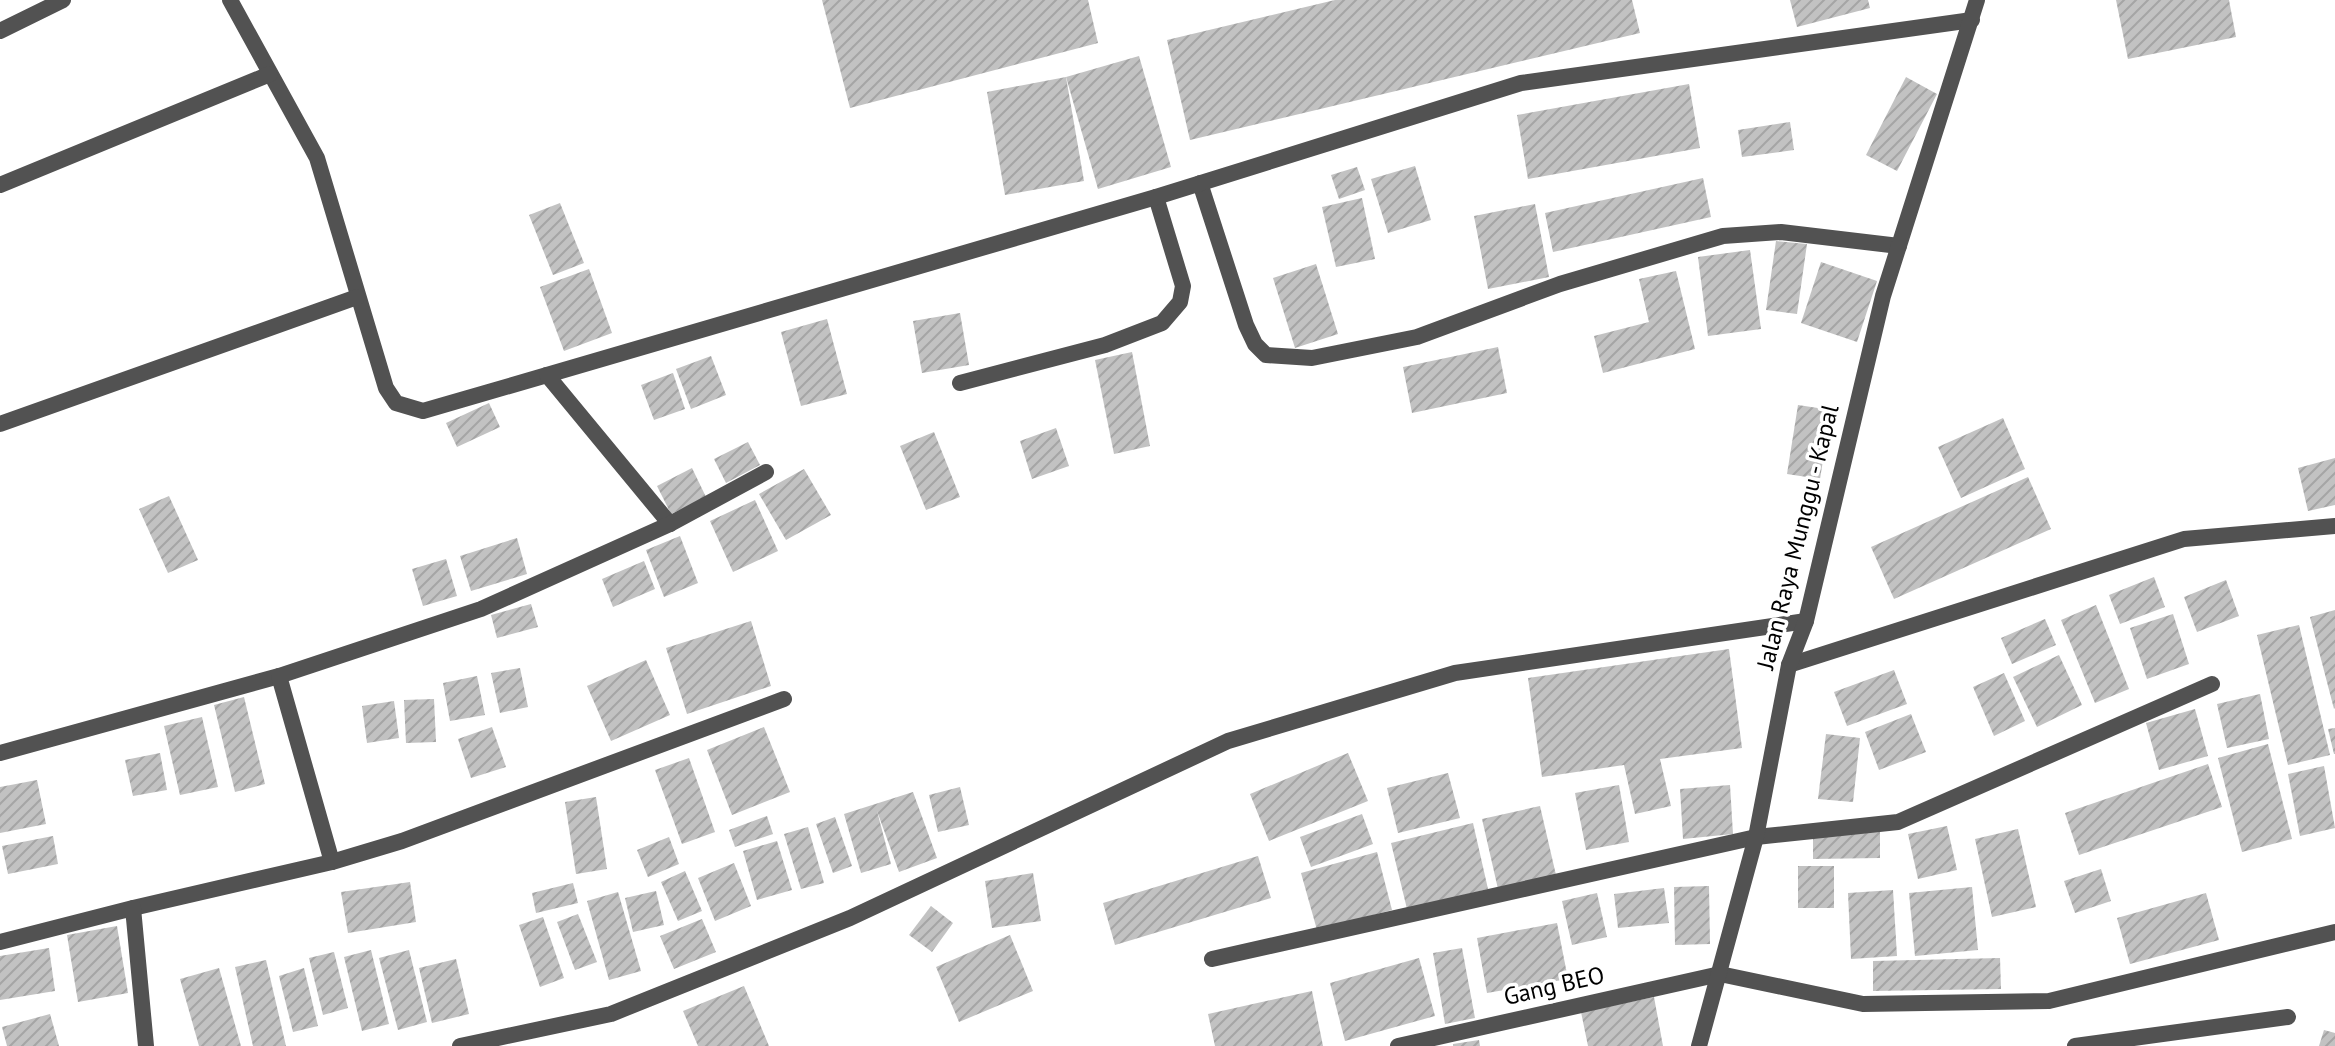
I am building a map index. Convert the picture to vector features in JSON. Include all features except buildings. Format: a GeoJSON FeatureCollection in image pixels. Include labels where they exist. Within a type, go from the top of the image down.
{"type":"FeatureCollection","features":[{"type":"Feature","properties":{"kind":"street"},"geometry":{"type":"LineString","coordinates":[[0,31],[63,0]]}},
{"type":"Feature","properties":{"kind":"street"},"geometry":{"type":"LineString","coordinates":[[230,0],[317,158],[386,388],[396,403],[410,410],[423,411],[1156,197],[1521,83],[1972,20]]}},
{"type":"Feature","properties":{"kind":"street","name":"Jalan Raya Munggu - Kapal"},"geometry":{"type":"LineString","coordinates":[[1699,1046],[1756,837],[1789,665],[1806,621],[1883,296],[1977,0]]}},
{"type":"Feature","properties":{"kind":"street"},"geometry":{"type":"LineString","coordinates":[[0,185],[270,74]]}},
{"type":"Feature","properties":{"kind":"street"},"geometry":{"type":"LineString","coordinates":[[1200,183],[1246,325],[1255,344],[1276,358],[1312,358],[1417,337],[1560,284],[1723,236],[1781,232],[1899,246]]}},
{"type":"Feature","properties":{"kind":"street"},"geometry":{"type":"LineString","coordinates":[[960,383],[1105,345],[1162,323],[1180,302],[1183,286],[1156,197]]}},
{"type":"Feature","properties":{"kind":"street"},"geometry":{"type":"LineString","coordinates":[[0,424],[357,297]]}},
{"type":"Feature","properties":{"kind":"street"},"geometry":{"type":"LineString","coordinates":[[547,375],[670,524]]}},
{"type":"Feature","properties":{"kind":"street"},"geometry":{"type":"LineString","coordinates":[[0,753],[279,676],[481,609],[670,524],[766,472]]}},
{"type":"Feature","properties":{"kind":"street"},"geometry":{"type":"LineString","coordinates":[[1789,665],[2184,539],[2335,526]]}},
{"type":"Feature","properties":{"kind":"street"},"geometry":{"type":"LineString","coordinates":[[463,1046],[611,1014],[850,918],[1228,741],[1455,673],[1806,621]]}},
{"type":"Feature","properties":{"kind":"street"},"geometry":{"type":"LineString","coordinates":[[279,676],[332,862]]}},
{"type":"Feature","properties":{"kind":"street"},"geometry":{"type":"LineString","coordinates":[[1212,959],[1756,837],[1898,822],[2212,684]]}},
{"type":"Feature","properties":{"kind":"street"},"geometry":{"type":"LineString","coordinates":[[0,942],[332,862],[402,841],[784,699]]}},
{"type":"Feature","properties":{"kind":"street"},"geometry":{"type":"LineString","coordinates":[[133,908],[146,1046]]}},
{"type":"Feature","properties":{"kind":"street"},"geometry":{"type":"LineString","coordinates":[[1720,974],[1863,1004],[2049,1001],[2335,932]]}},
{"type":"Feature","properties":{"kind":"street","name":"Gang BEO"},"geometry":{"type":"LineString","coordinates":[[1398,1046],[1720,974]]}},
{"type":"Feature","properties":{"kind":"street"},"geometry":{"type":"LineString","coordinates":[[2075,1046],[2288,1017]]}}]}
